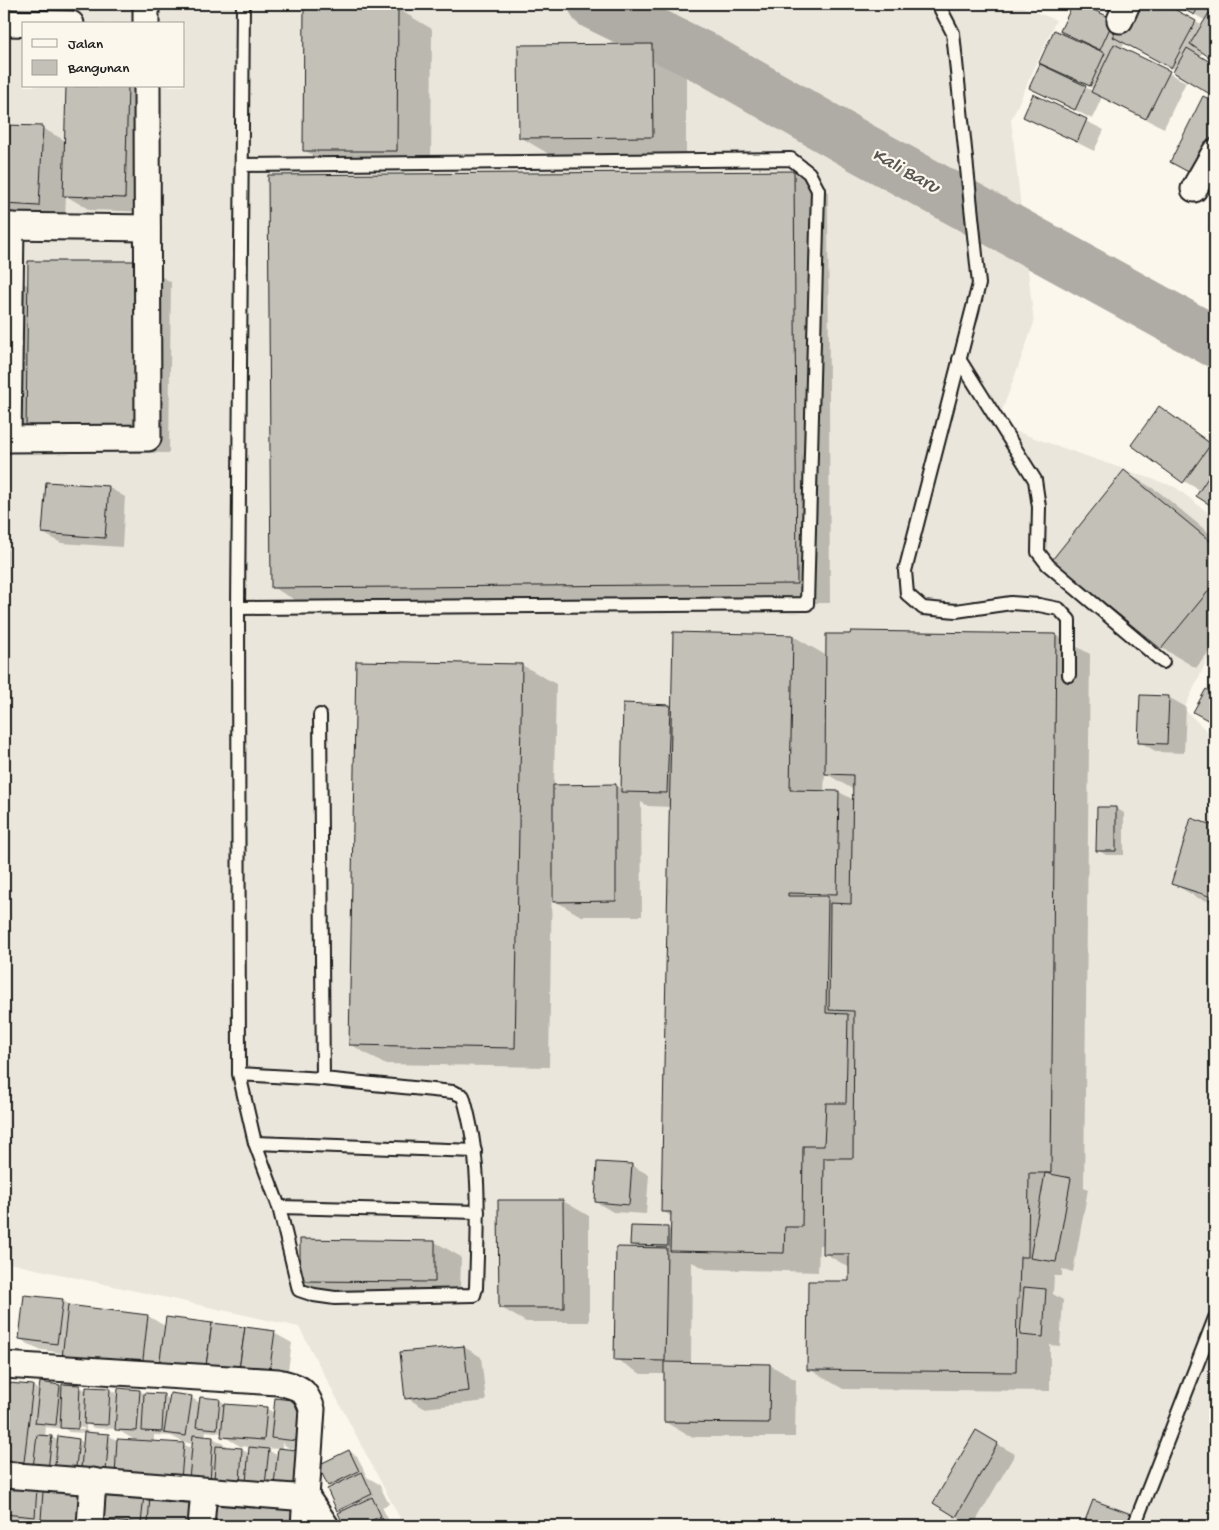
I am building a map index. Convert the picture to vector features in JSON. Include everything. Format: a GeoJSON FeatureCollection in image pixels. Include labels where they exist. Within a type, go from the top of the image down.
{"type":"FeatureCollection","features":[{"type":"Feature","properties":{"kind":"street"},"geometry":{"type":"LineString","coordinates":[[146,4],[146,22]]}},
{"type":"Feature","properties":{"kind":"street"},"geometry":{"type":"LineString","coordinates":[[4,23],[22,23]]}},
{"type":"Feature","properties":{"kind":"street"},"geometry":{"type":"LineString","coordinates":[[147,88],[148,438],[6,439],[7,226],[147,228]]}},
{"type":"Feature","properties":{"kind":"street"},"geometry":{"type":"LineString","coordinates":[[1194,189],[1215,152]]}},
{"type":"Feature","properties":{"kind":"street"},"geometry":{"type":"LineString","coordinates":[[4,1365],[278,1382],[297,1387],[307,1394],[312,1410],[304,1526]]}},
{"type":"Feature","properties":{"kind":"street"},"geometry":{"type":"LineString","coordinates":[[4,1475],[307,1498]]}},
{"type":"Feature","properties":{"kind":"street"},"geometry":{"type":"LineString","coordinates":[[90,1526],[93,1482]]}},
{"type":"Feature","properties":{"kind":"street"},"geometry":{"type":"LineString","coordinates":[[201,1526],[204,1491]]}},
{"type":"Feature","properties":{"kind":"street"},"geometry":{"type":"LineString","coordinates":[[307,1498],[326,1526]]}},
{"type":"Feature","properties":{"kind":"lane"},"geometry":{"type":"LineString","coordinates":[[239,1074],[323,1079],[453,1092],[463,1096],[475,1151],[478,1212],[476,1288],[474,1295],[335,1298],[314,1296],[299,1290],[279,1207],[256,1143],[239,1074],[238,608],[243,4]]}},
{"type":"Feature","properties":{"kind":"lane"},"geometry":{"type":"LineString","coordinates":[[938,4],[953,33],[979,284],[905,571],[907,594],[923,608],[956,610],[1012,603],[1059,609],[1069,620],[1069,674]]}},
{"type":"Feature","properties":{"kind":"lane"},"geometry":{"type":"LineString","coordinates":[[238,608],[807,604],[818,190],[809,173],[791,159],[243,165]]}},
{"type":"Feature","properties":{"kind":"lane"},"geometry":{"type":"LineString","coordinates":[[959,359],[1035,480],[1039,507],[1038,552],[1048,565],[1162,662]]}},
{"type":"Feature","properties":{"kind":"lane"},"geometry":{"type":"LineString","coordinates":[[320,715],[323,1079]]}},
{"type":"Feature","properties":{"kind":"lane"},"geometry":{"type":"LineString","coordinates":[[256,1143],[475,1151]]}},
{"type":"Feature","properties":{"kind":"lane"},"geometry":{"type":"LineString","coordinates":[[279,1207],[478,1212]]}},
{"type":"Feature","properties":{"kind":"lane"},"geometry":{"type":"LineString","coordinates":[[1134,1526],[1215,1318]]}},
{"type":"Feature","properties":{"kind":"shaded area"},"geometry":{"type":"Polygon","coordinates":[[[4,4],[1024,4],[1023,7],[1056,20],[1011,120],[1034,323],[997,425],[1175,487],[1215,518],[1215,643],[1184,709],[1215,739],[1215,1526],[404,1526],[299,1327],[4,1262],[4,4]]]}},
{"type":"Feature","properties":{"kind":"building"},"geometry":{"type":"Polygon","coordinates":[[[1073,4],[1080,4],[1114,19],[1100,50],[1060,31],[1073,4]]]}},
{"type":"Feature","properties":{"kind":"building"},"geometry":{"type":"Polygon","coordinates":[[[1096,4],[1125,4],[1121,14],[1096,4]]]}},
{"type":"Feature","properties":{"kind":"building"},"geometry":{"type":"Polygon","coordinates":[[[1130,4],[1165,4],[1196,21],[1171,68],[1113,37],[1130,4]]]}},
{"type":"Feature","properties":{"kind":"building"},"geometry":{"type":"Polygon","coordinates":[[[1174,4],[1200,4],[1194,15],[1174,4]]]}},
{"type":"Feature","properties":{"kind":"building"},"geometry":{"type":"Polygon","coordinates":[[[304,7],[398,8],[397,151],[303,151],[304,7]]]}},
{"type":"Feature","properties":{"kind":"building"},"geometry":{"type":"Polygon","coordinates":[[[1209,13],[1215,18],[1215,61],[1190,44],[1209,13]]]}},
{"type":"Feature","properties":{"kind":"building"},"geometry":{"type":"Polygon","coordinates":[[[1054,30],[1105,53],[1090,86],[1039,63],[1054,30]]]}},
{"type":"Feature","properties":{"kind":"building"},"geometry":{"type":"Polygon","coordinates":[[[652,44],[653,137],[519,138],[518,45],[652,44]]]}},
{"type":"Feature","properties":{"kind":"building"},"geometry":{"type":"Polygon","coordinates":[[[1114,44],[1170,71],[1146,119],[1091,92],[1114,44]]]}},
{"type":"Feature","properties":{"kind":"building"},"geometry":{"type":"Polygon","coordinates":[[[1187,48],[1215,65],[1215,97],[1173,72],[1187,48]]]}},
{"type":"Feature","properties":{"kind":"building"},"geometry":{"type":"Polygon","coordinates":[[[1040,64],[1086,86],[1075,110],[1029,88],[1040,64]]]}},
{"type":"Feature","properties":{"kind":"building"},"geometry":{"type":"Polygon","coordinates":[[[66,88],[128,88],[125,198],[63,196],[66,88]]]}},
{"type":"Feature","properties":{"kind":"building"},"geometry":{"type":"Polygon","coordinates":[[[1033,94],[1087,119],[1077,142],[1023,117],[1033,94]]]}},
{"type":"Feature","properties":{"kind":"building"},"geometry":{"type":"Polygon","coordinates":[[[1203,96],[1215,102],[1215,132],[1194,175],[1170,162],[1203,96]]]}},
{"type":"Feature","properties":{"kind":"building"},"geometry":{"type":"Polygon","coordinates":[[[4,125],[43,126],[39,206],[4,204],[4,125]]]}},
{"type":"Feature","properties":{"kind":"building"},"geometry":{"type":"Polygon","coordinates":[[[794,171],[797,584],[271,588],[268,175],[794,171]]]}},
{"type":"Feature","properties":{"kind":"building"},"geometry":{"type":"Polygon","coordinates":[[[28,261],[137,261],[136,434],[26,433],[28,261]]]}},
{"type":"Feature","properties":{"kind":"building"},"geometry":{"type":"Polygon","coordinates":[[[1159,406],[1211,444],[1183,483],[1131,445],[1159,406]]]}},
{"type":"Feature","properties":{"kind":"building"},"geometry":{"type":"Polygon","coordinates":[[[1215,467],[1215,508],[1196,496],[1215,467]]]}},
{"type":"Feature","properties":{"kind":"building"},"geometry":{"type":"Polygon","coordinates":[[[1124,470],[1215,545],[1215,583],[1161,649],[1052,560],[1124,470]]]}},
{"type":"Feature","properties":{"kind":"building"},"geometry":{"type":"Polygon","coordinates":[[[46,482],[109,486],[105,538],[42,533],[46,482]]]}},
{"type":"Feature","properties":{"kind":"building"},"geometry":{"type":"Polygon","coordinates":[[[851,631],[1056,634],[1051,1173],[1029,1173],[1028,1257],[1020,1257],[1019,1299],[1017,1299],[1016,1372],[807,1370],[808,1281],[849,1281],[849,1254],[823,1254],[824,1158],[853,1158],[854,1011],[829,1010],[830,903],[851,904],[853,775],[825,774],[826,634],[850,634],[851,631]]]}},
{"type":"Feature","properties":{"kind":"building"},"geometry":{"type":"Polygon","coordinates":[[[673,632],[793,635],[790,790],[839,791],[837,894],[788,893],[788,896],[828,896],[826,1013],[848,1014],[846,1103],[826,1103],[824,1146],[803,1146],[802,1227],[785,1227],[784,1253],[670,1251],[671,1212],[661,1212],[673,632]]]}},
{"type":"Feature","properties":{"kind":"building"},"geometry":{"type":"Polygon","coordinates":[[[356,661],[522,664],[515,1048],[349,1045],[356,661]]]}},
{"type":"Feature","properties":{"kind":"building"},"geometry":{"type":"Polygon","coordinates":[[[1206,689],[1215,695],[1215,724],[1193,712],[1206,689]]]}},
{"type":"Feature","properties":{"kind":"building"},"geometry":{"type":"Polygon","coordinates":[[[1140,695],[1169,696],[1167,744],[1138,743],[1140,695]]]}},
{"type":"Feature","properties":{"kind":"building"},"geometry":{"type":"Polygon","coordinates":[[[623,703],[670,705],[667,793],[621,792],[623,703]]]}},
{"type":"Feature","properties":{"kind":"building"},"geometry":{"type":"Polygon","coordinates":[[[616,784],[616,901],[553,902],[553,785],[616,784]]]}},
{"type":"Feature","properties":{"kind":"building"},"geometry":{"type":"Polygon","coordinates":[[[1097,807],[1116,807],[1116,851],[1096,851],[1097,807]]]}},
{"type":"Feature","properties":{"kind":"building"},"geometry":{"type":"Polygon","coordinates":[[[1191,818],[1215,826],[1215,898],[1171,884],[1191,818]]]}},
{"type":"Feature","properties":{"kind":"building"},"geometry":{"type":"Polygon","coordinates":[[[597,1162],[632,1164],[629,1205],[595,1202],[597,1162]]]}},
{"type":"Feature","properties":{"kind":"building"},"geometry":{"type":"Polygon","coordinates":[[[1045,1173],[1071,1178],[1056,1262],[1030,1258],[1045,1173]]]}},
{"type":"Feature","properties":{"kind":"building"},"geometry":{"type":"Polygon","coordinates":[[[498,1200],[563,1200],[564,1308],[499,1308],[498,1200]]]}},
{"type":"Feature","properties":{"kind":"building"},"geometry":{"type":"Polygon","coordinates":[[[631,1226],[668,1227],[668,1246],[630,1245],[631,1226]]]}},
{"type":"Feature","properties":{"kind":"building"},"geometry":{"type":"Polygon","coordinates":[[[300,1239],[435,1241],[435,1282],[300,1281],[300,1239]]]}},
{"type":"Feature","properties":{"kind":"building"},"geometry":{"type":"Polygon","coordinates":[[[616,1247],[667,1248],[665,1361],[614,1360],[616,1247]]]}},
{"type":"Feature","properties":{"kind":"building"},"geometry":{"type":"Polygon","coordinates":[[[1024,1287],[1046,1289],[1043,1337],[1020,1335],[1024,1287]]]}},
{"type":"Feature","properties":{"kind":"building"},"geometry":{"type":"Polygon","coordinates":[[[24,1295],[63,1299],[57,1344],[19,1339],[24,1295]]]}},
{"type":"Feature","properties":{"kind":"building"},"geometry":{"type":"Polygon","coordinates":[[[68,1305],[148,1315],[142,1368],[62,1358],[68,1305]]]}},
{"type":"Feature","properties":{"kind":"building"},"geometry":{"type":"Polygon","coordinates":[[[166,1317],[212,1323],[205,1373],[159,1366],[166,1317]]]}},
{"type":"Feature","properties":{"kind":"building"},"geometry":{"type":"Polygon","coordinates":[[[212,1323],[245,1327],[238,1377],[205,1373],[212,1323]]]}},
{"type":"Feature","properties":{"kind":"building"},"geometry":{"type":"Polygon","coordinates":[[[245,1327],[275,1331],[268,1381],[238,1377],[245,1327]]]}},
{"type":"Feature","properties":{"kind":"building"},"geometry":{"type":"Polygon","coordinates":[[[464,1346],[469,1391],[405,1399],[400,1352],[464,1346]]]}},
{"type":"Feature","properties":{"kind":"building"},"geometry":{"type":"Polygon","coordinates":[[[664,1362],[770,1364],[769,1423],[664,1422],[664,1362]]]}},
{"type":"Feature","properties":{"kind":"building"},"geometry":{"type":"Polygon","coordinates":[[[40,1382],[60,1385],[56,1425],[35,1423],[40,1382]]]}},
{"type":"Feature","properties":{"kind":"building"},"geometry":{"type":"Polygon","coordinates":[[[8,1383],[33,1385],[24,1462],[4,1460],[4,1419],[8,1383]]]}},
{"type":"Feature","properties":{"kind":"building"},"geometry":{"type":"Polygon","coordinates":[[[62,1384],[80,1385],[78,1429],[60,1428],[62,1384]]]}},
{"type":"Feature","properties":{"kind":"building"},"geometry":{"type":"Polygon","coordinates":[[[86,1387],[110,1388],[108,1425],[84,1424],[86,1387]]]}},
{"type":"Feature","properties":{"kind":"building"},"geometry":{"type":"Polygon","coordinates":[[[118,1388],[140,1390],[137,1431],[115,1430],[118,1388]]]}},
{"type":"Feature","properties":{"kind":"building"},"geometry":{"type":"Polygon","coordinates":[[[144,1393],[164,1394],[162,1432],[142,1431],[144,1393]]]}},
{"type":"Feature","properties":{"kind":"building"},"geometry":{"type":"Polygon","coordinates":[[[170,1393],[192,1396],[186,1436],[164,1433],[170,1393]]]}},
{"type":"Feature","properties":{"kind":"building"},"geometry":{"type":"Polygon","coordinates":[[[200,1397],[220,1399],[217,1429],[196,1427],[200,1397]]]}},
{"type":"Feature","properties":{"kind":"building"},"geometry":{"type":"Polygon","coordinates":[[[275,1398],[300,1401],[296,1441],[271,1438],[275,1398]]]}},
{"type":"Feature","properties":{"kind":"building"},"geometry":{"type":"Polygon","coordinates":[[[224,1404],[267,1407],[264,1440],[221,1437],[224,1404]]]}},
{"type":"Feature","properties":{"kind":"building"},"geometry":{"type":"Polygon","coordinates":[[[976,1430],[998,1443],[956,1517],[933,1503],[976,1430]]]}},
{"type":"Feature","properties":{"kind":"building"},"geometry":{"type":"Polygon","coordinates":[[[84,1432],[109,1434],[106,1471],[81,1469],[84,1432]]]}},
{"type":"Feature","properties":{"kind":"building"},"geometry":{"type":"Polygon","coordinates":[[[37,1435],[52,1436],[48,1470],[33,1468],[37,1435]]]}},
{"type":"Feature","properties":{"kind":"building"},"geometry":{"type":"Polygon","coordinates":[[[193,1435],[213,1437],[210,1482],[189,1480],[193,1435]]]}},
{"type":"Feature","properties":{"kind":"building"},"geometry":{"type":"Polygon","coordinates":[[[58,1436],[79,1439],[75,1476],[54,1474],[58,1436]]]}},
{"type":"Feature","properties":{"kind":"building"},"geometry":{"type":"Polygon","coordinates":[[[117,1439],[184,1443],[181,1480],[115,1476],[117,1439]]]}},
{"type":"Feature","properties":{"kind":"building"},"geometry":{"type":"Polygon","coordinates":[[[216,1446],[242,1448],[240,1483],[214,1481],[216,1446]]]}},
{"type":"Feature","properties":{"kind":"building"},"geometry":{"type":"Polygon","coordinates":[[[249,1447],[269,1449],[265,1485],[246,1483],[249,1447]]]}},
{"type":"Feature","properties":{"kind":"building"},"geometry":{"type":"Polygon","coordinates":[[[278,1448],[305,1451],[302,1488],[274,1485],[278,1448]]]}},
{"type":"Feature","properties":{"kind":"building"},"geometry":{"type":"Polygon","coordinates":[[[349,1450],[359,1471],[328,1486],[318,1465],[349,1450]]]}},
{"type":"Feature","properties":{"kind":"building"},"geometry":{"type":"Polygon","coordinates":[[[362,1472],[372,1494],[337,1511],[327,1489],[362,1472]]]}},
{"type":"Feature","properties":{"kind":"building"},"geometry":{"type":"Polygon","coordinates":[[[4,1486],[37,1488],[35,1517],[4,1514],[4,1486]]]}},
{"type":"Feature","properties":{"kind":"building"},"geometry":{"type":"Polygon","coordinates":[[[43,1491],[85,1494],[83,1523],[41,1520],[43,1491]]]}},
{"type":"Feature","properties":{"kind":"building"},"geometry":{"type":"Polygon","coordinates":[[[106,1491],[144,1495],[141,1524],[104,1520],[106,1491]]]}},
{"type":"Feature","properties":{"kind":"building"},"geometry":{"type":"Polygon","coordinates":[[[150,1495],[196,1499],[194,1526],[148,1524],[150,1495]]]}},
{"type":"Feature","properties":{"kind":"building"},"geometry":{"type":"Polygon","coordinates":[[[372,1497],[381,1516],[360,1526],[344,1526],[338,1513],[372,1497]]]}},
{"type":"Feature","properties":{"kind":"building"},"geometry":{"type":"Polygon","coordinates":[[[216,1499],[299,1505],[297,1526],[214,1526],[216,1499]]]}},
{"type":"Feature","properties":{"kind":"building"},"geometry":{"type":"Polygon","coordinates":[[[1093,1500],[1131,1514],[1127,1526],[1083,1526],[1093,1500]]]}},
{"type":"Feature","properties":{"kind":"building"},"geometry":{"type":"Polygon","coordinates":[[[382,1518],[386,1526],[365,1526],[382,1518]]]}},
{"type":"Feature","properties":{"kind":"building"},"geometry":{"type":"Polygon","coordinates":[[[4,1521],[10,1521],[10,1526],[4,1526],[4,1521]]]}},
{"type":"Feature","properties":{"kind":"building"},"geometry":{"type":"Polygon","coordinates":[[[14,1523],[31,1524],[31,1526],[14,1526],[14,1523]]]}},
{"type":"Feature","properties":{"kind":"building"},"geometry":{"type":"Polygon","coordinates":[[[39,1523],[80,1526],[39,1526],[39,1523]]]}},
{"type":"Feature","properties":{"kind":"waterway","name":"Kali Baru"},"geometry":{"type":"LineString","coordinates":[[594,4],[705,58],[860,147],[1215,342]]}}]}
